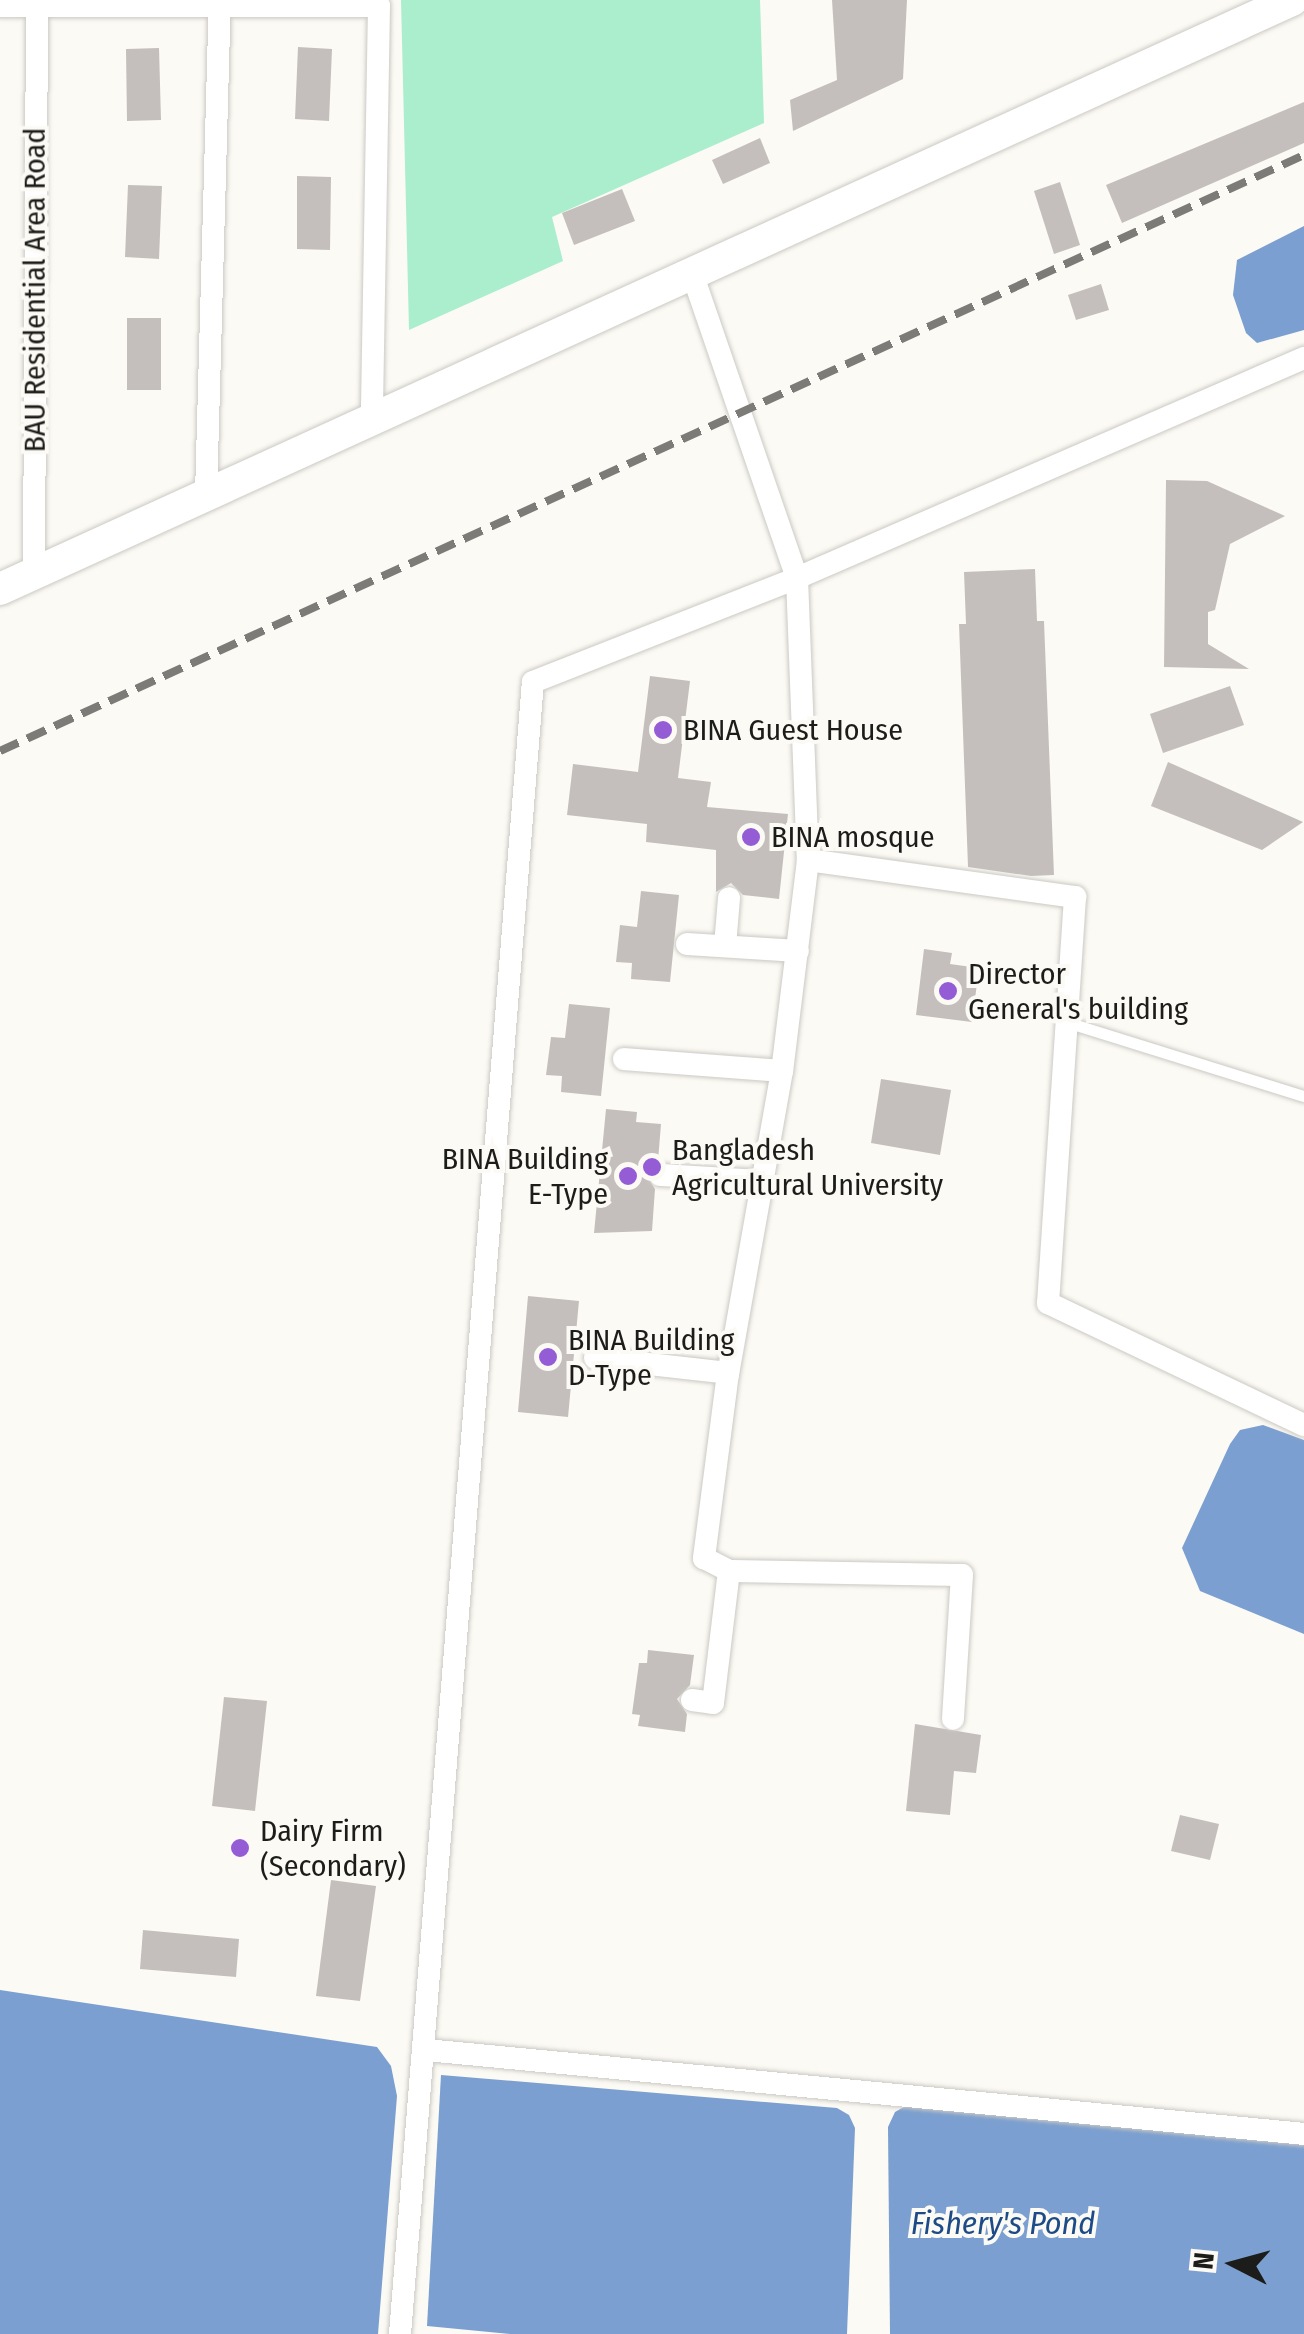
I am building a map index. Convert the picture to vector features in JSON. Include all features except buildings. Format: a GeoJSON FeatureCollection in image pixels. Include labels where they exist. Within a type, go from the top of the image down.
{"type":"FeatureCollection","features":[{"type":"Feature","properties":{"kind":"street"},"geometry":{"type":"LineString","coordinates":[[0,590],[1292,0]]}},
{"type":"Feature","properties":{"kind":"street","name":"BAU Residential Area Road"},"geometry":{"type":"LineString","coordinates":[[34,574],[36,3]]}},
{"type":"Feature","properties":{"kind":"street"},"geometry":{"type":"LineString","coordinates":[[206,495],[220,3]]}},
{"type":"Feature","properties":{"kind":"street"},"geometry":{"type":"LineString","coordinates":[[0,6],[379,3],[372,419]]}},
{"type":"Feature","properties":{"kind":"street"},"geometry":{"type":"LineString","coordinates":[[692,273],[797,578],[808,860],[782,1071],[728,1373],[704,1558],[729,1571],[962,1575],[953,1719]]}},
{"type":"Feature","properties":{"kind":"street"},"geometry":{"type":"LineString","coordinates":[[400,2334],[426,2050],[533,682],[797,578],[1304,358]]}},
{"type":"Feature","properties":{"kind":"street"},"geometry":{"type":"LineString","coordinates":[[808,860],[1075,897],[1048,1303],[1304,1425]]}},
{"type":"Feature","properties":{"kind":"street"},"geometry":{"type":"LineString","coordinates":[[725,946],[729,898]]}},
{"type":"Feature","properties":{"kind":"street"},"geometry":{"type":"LineString","coordinates":[[687,944],[798,951]]}},
{"type":"Feature","properties":{"kind":"street"},"geometry":{"type":"LineString","coordinates":[[624,1059],[782,1071]]}},
{"type":"Feature","properties":{"kind":"street"},"geometry":{"type":"LineString","coordinates":[[660,1175],[761,1182]]}},
{"type":"Feature","properties":{"kind":"street"},"geometry":{"type":"LineString","coordinates":[[595,1358],[728,1373]]}},
{"type":"Feature","properties":{"kind":"street"},"geometry":{"type":"LineString","coordinates":[[692,1700],[713,1703],[729,1571]]}},
{"type":"Feature","properties":{"kind":"street"},"geometry":{"type":"LineString","coordinates":[[426,2050],[1304,2134]]}},
{"type":"Feature","properties":{"kind":"lane"},"geometry":{"type":"LineString","coordinates":[[1066,1022],[1304,1096]]}},
{"type":"Feature","properties":{"kind":"green space"},"geometry":{"type":"Polygon","coordinates":[[[401,0],[760,0],[764,123],[552,217],[563,261],[409,330],[401,0]]]}},
{"type":"Feature","properties":{"kind":"water"},"geometry":{"type":"Polygon","coordinates":[[[1304,226],[1304,330],[1257,343],[1246,333],[1233,295],[1237,260],[1304,226]]]}},
{"type":"Feature","properties":{"kind":"water"},"geometry":{"type":"Polygon","coordinates":[[[1263,1425],[1304,1440],[1304,1634],[1200,1591],[1182,1548],[1230,1444],[1240,1430],[1263,1425]]]}},
{"type":"Feature","properties":{"kind":"water"},"geometry":{"type":"Polygon","coordinates":[[[0,1990],[377,2047],[391,2066],[397,2096],[378,2334],[0,2334],[0,1990]]]}},
{"type":"Feature","properties":{"kind":"water"},"geometry":{"type":"Polygon","coordinates":[[[441,2075],[837,2108],[849,2115],[855,2128],[847,2334],[510,2334],[427,2326],[441,2075]]]}},
{"type":"Feature","properties":{"kind":"water","name":"Fishery's Pond"},"geometry":{"type":"Polygon","coordinates":[[[911,2103],[1304,2138],[1304,2334],[890,2334],[888,2127],[895,2112],[911,2103]]]}},
{"type":"Feature","properties":{"kind":"railway"},"geometry":{"type":"LineString","coordinates":[[0,751],[1304,155]]}},
{"type":"Feature","properties":{"kind":"place","name":"BINA Guest House"},"geometry":{"type":"Point","coordinates":[663,730]}},
{"type":"Feature","properties":{"kind":"place","name":"BINA mosque"},"geometry":{"type":"Point","coordinates":[751,837]}},
{"type":"Feature","properties":{"kind":"place","name":"Director General's building"},"geometry":{"type":"Point","coordinates":[948,991]}},
{"type":"Feature","properties":{"kind":"place","name":"Bangladesh Agricultural University"},"geometry":{"type":"Point","coordinates":[652,1167]}},
{"type":"Feature","properties":{"kind":"place","name":"BINA Building E-Type"},"geometry":{"type":"Point","coordinates":[628,1176]}},
{"type":"Feature","properties":{"kind":"place","name":"BINA Building D-Type"},"geometry":{"type":"Point","coordinates":[548,1357]}},
{"type":"Feature","properties":{"kind":"place","name":"Dairy Firm (Secondary)"},"geometry":{"type":"Point","coordinates":[240,1848]}}]}
